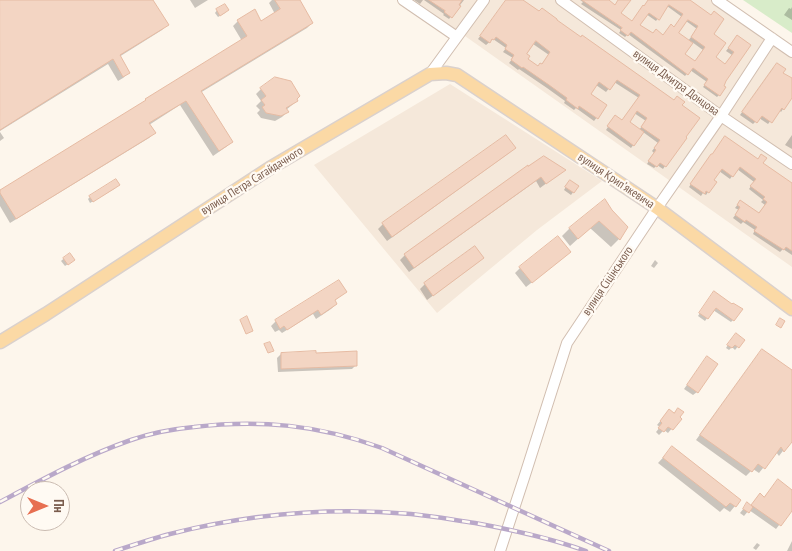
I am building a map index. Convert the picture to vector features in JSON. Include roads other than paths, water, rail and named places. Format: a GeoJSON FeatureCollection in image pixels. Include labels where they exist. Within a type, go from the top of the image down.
{"type":"FeatureCollection","features":[{"type":"Feature","properties":{"kind":"main road","name":"вулиця Крипʼякевича"},"geometry":{"type":"LineString","coordinates":[[430,74],[446,73],[457,75],[657,208],[792,309]]}},
{"type":"Feature","properties":{"kind":"main road","name":"вулиця Петра Сагайдачного"},"geometry":{"type":"LineString","coordinates":[[0,342],[270,168],[430,74]]}},
{"type":"Feature","properties":{"kind":"street"},"geometry":{"type":"LineString","coordinates":[[403,0],[456,37]]}},
{"type":"Feature","properties":{"kind":"street","name":"вулиця Петра Сагайдачного"},"geometry":{"type":"LineString","coordinates":[[430,74],[484,0]]}},
{"type":"Feature","properties":{"kind":"street","name":"вулиця Дмитра Донцова"},"geometry":{"type":"LineString","coordinates":[[561,0],[792,164]]}},
{"type":"Feature","properties":{"kind":"street"},"geometry":{"type":"LineString","coordinates":[[717,0],[792,52]]}},
{"type":"Feature","properties":{"kind":"street","name":"вулиця Сіцінського"},"geometry":{"type":"LineString","coordinates":[[500,551],[567,343],[657,208],[722,116],[772,38]]}},
{"type":"Feature","properties":{"kind":"railway"},"geometry":{"type":"LineString","coordinates":[[0,502],[48,476],[114,446],[146,435],[178,429],[218,425],[266,424],[312,429],[359,440],[382,448],[609,551]]}},
{"type":"Feature","properties":{"kind":"railway"},"geometry":{"type":"LineString","coordinates":[[115,551],[170,534],[229,521],[290,514],[351,511],[411,514],[475,523],[559,542],[586,551]]}}]}
